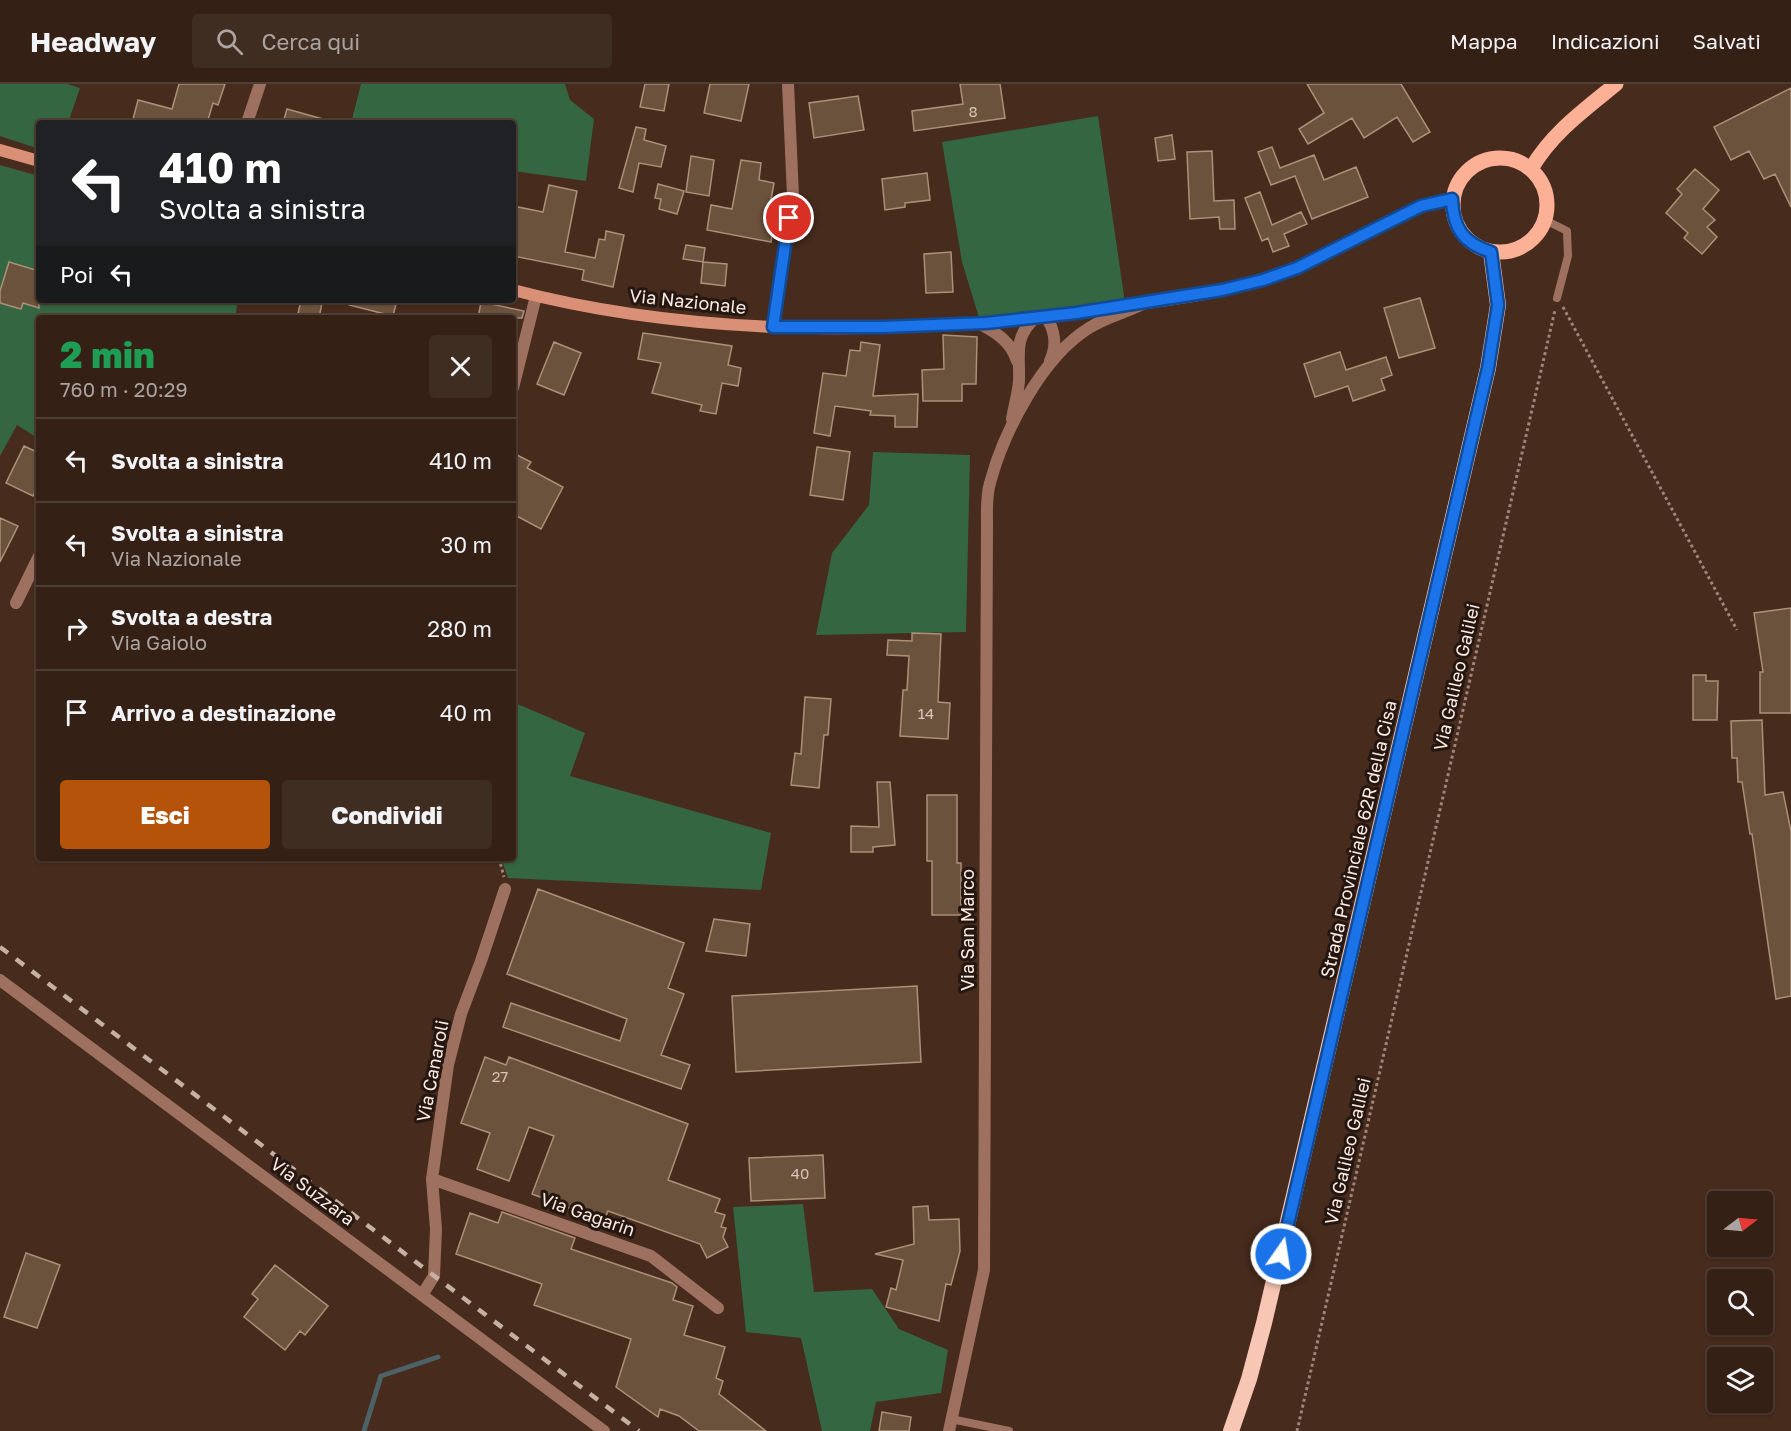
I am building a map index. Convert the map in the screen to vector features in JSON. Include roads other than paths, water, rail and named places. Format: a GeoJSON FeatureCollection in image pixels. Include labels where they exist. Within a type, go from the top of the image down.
{"type":"FeatureCollection","features":[{"type":"Feature","properties":{"kind":"highway","name":"Strada Provinciale 62R della Cisa"},"geometry":{"type":"LineString","coordinates":[[1231,1431],[1249,1379],[1264,1323],[1488,368],[1498,305],[1491,252]]}},
{"type":"Feature","properties":{"kind":"main road"},"geometry":{"type":"LineString","coordinates":[[1531,169],[1558,132],[1616,84]]}},
{"type":"Feature","properties":{"kind":"main road"},"geometry":{"type":"LineString","coordinates":[[0,150],[36,161]]}},
{"type":"Feature","properties":{"kind":"main road"},"geometry":{"type":"LineString","coordinates":[[1504,158],[1531,169],[1540,180],[1547,207],[1545,220],[1534,237],[1518,249],[1505,253],[1477,248],[1462,233],[1453,213],[1452,199],[1456,185],[1465,173],[1483,161],[1504,158]]}},
{"type":"Feature","properties":{"kind":"main road","name":"Via Nazionale"},"geometry":{"type":"LineString","coordinates":[[516,291],[654,317],[773,327],[980,324],[1145,303],[1222,290],[1263,280],[1297,268],[1421,206],[1452,199]]}},
{"type":"Feature","properties":{"kind":"street"},"geometry":{"type":"LineString","coordinates":[[249,120],[260,84]]}},
{"type":"Feature","properties":{"kind":"street"},"geometry":{"type":"LineString","coordinates":[[773,327],[793,196],[788,84]]}},
{"type":"Feature","properties":{"kind":"street"},"geometry":{"type":"LineString","coordinates":[[516,376],[536,296]]}},
{"type":"Feature","properties":{"kind":"street","name":"Via San Marco"},"geometry":{"type":"LineString","coordinates":[[1010,429],[1047,368],[1070,341],[1088,328],[1145,303]]}},
{"type":"Feature","properties":{"kind":"street","name":"Via San Marco"},"geometry":{"type":"LineString","coordinates":[[950,1425],[984,1270],[989,486],[1010,429],[1018,383],[1020,339],[1040,317],[1050,323],[1055,345],[1047,368]]}},
{"type":"Feature","properties":{"kind":"street"},"geometry":{"type":"LineString","coordinates":[[980,324],[996,332],[1008,343],[1019,368]]}},
{"type":"Feature","properties":{"kind":"street"},"geometry":{"type":"LineString","coordinates":[[16,603],[36,562]]}},
{"type":"Feature","properties":{"kind":"street","name":"Via Canaroli"},"geometry":{"type":"LineString","coordinates":[[422,1294],[434,1276],[436,1252],[432,1179],[448,1065],[461,1014],[482,961],[505,889]]}},
{"type":"Feature","properties":{"kind":"street","name":"Via Suzzara"},"geometry":{"type":"LineString","coordinates":[[0,980],[604,1431]]}},
{"type":"Feature","properties":{"kind":"street","name":"Via Gagarin"},"geometry":{"type":"LineString","coordinates":[[432,1179],[651,1256],[718,1308]]}},
{"type":"Feature","properties":{"kind":"lane"},"geometry":{"type":"LineString","coordinates":[[1545,220],[1566,231],[1568,256],[1557,297]]}},
{"type":"Feature","properties":{"kind":"lane"},"geometry":{"type":"LineString","coordinates":[[950,1425],[1009,1431]]}},
{"type":"Feature","properties":{"kind":"waterway"},"geometry":{"type":"LineString","coordinates":[[364,1431],[381,1376],[438,1357]]}},
{"type":"Feature","properties":{"kind":"railway"},"geometry":{"type":"LineString","coordinates":[[0,947],[639,1431]]}}]}
